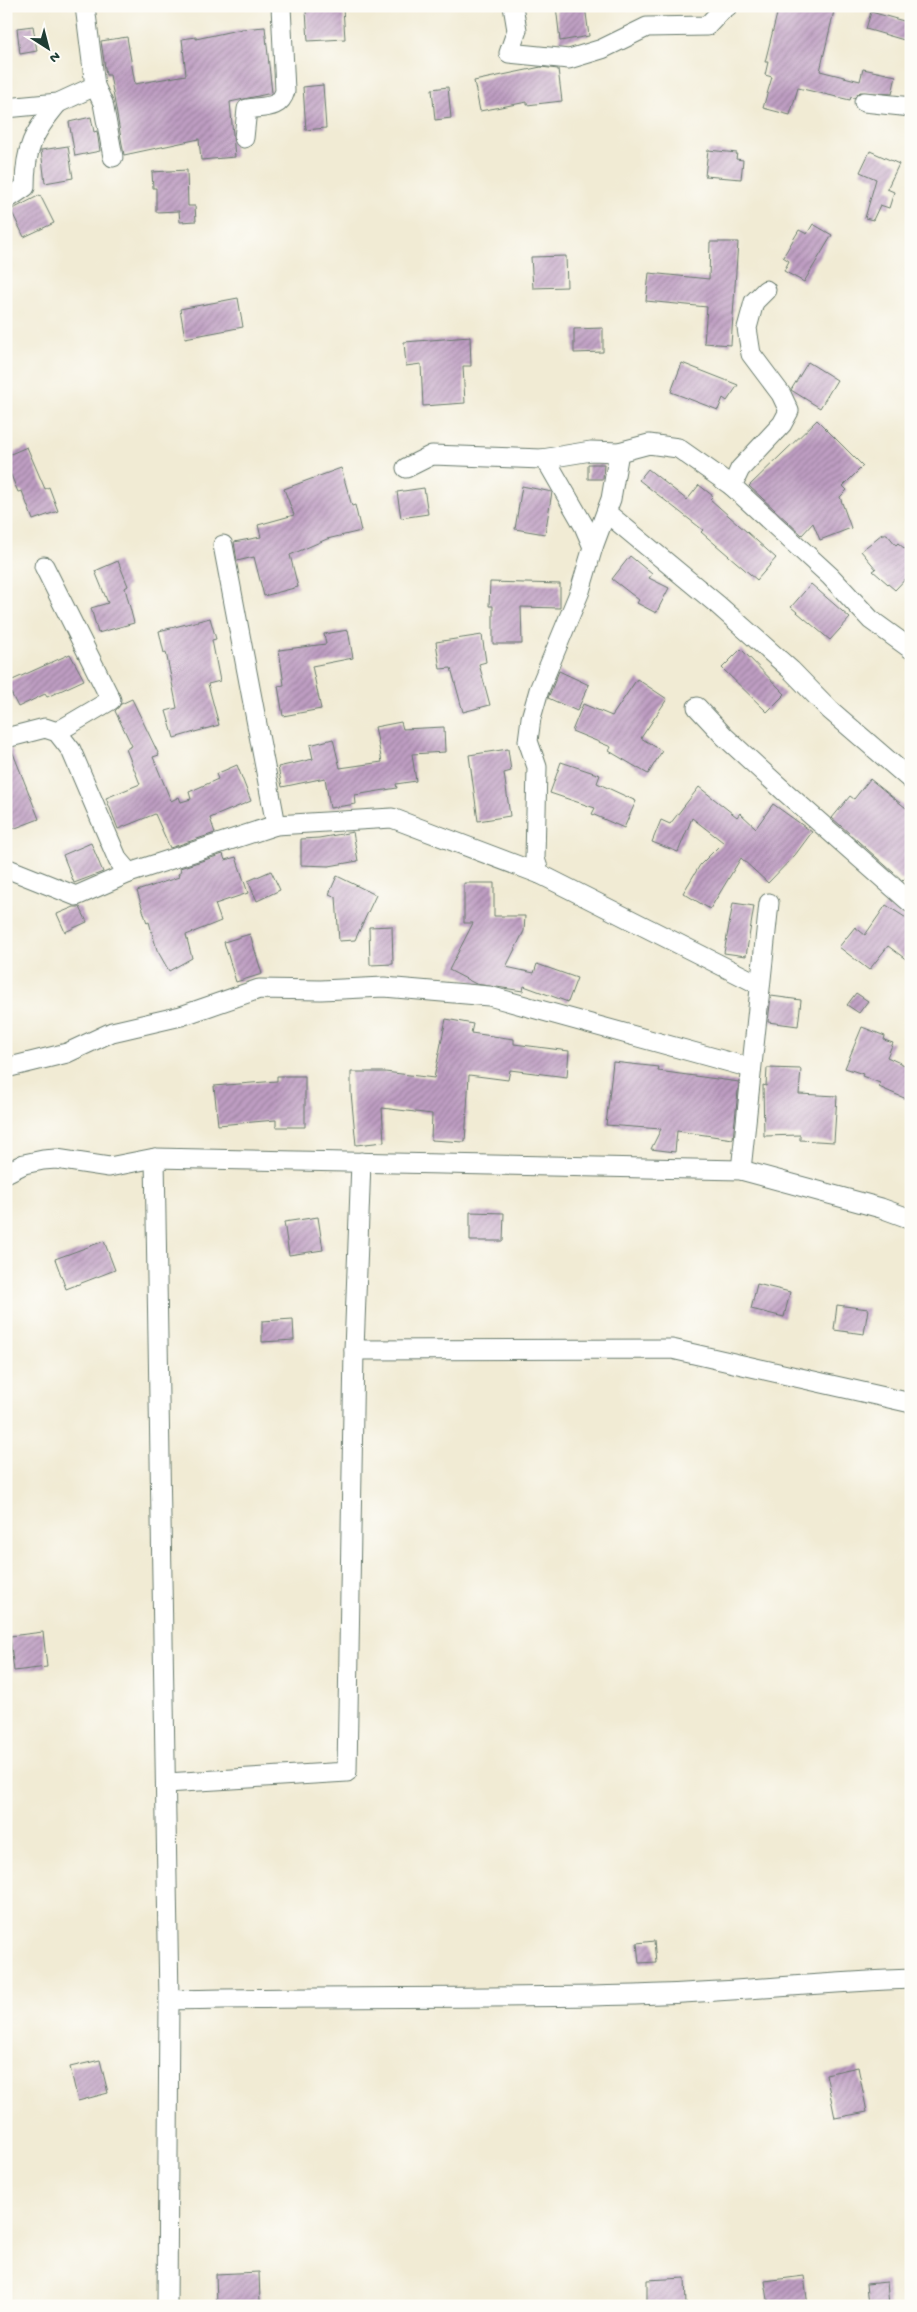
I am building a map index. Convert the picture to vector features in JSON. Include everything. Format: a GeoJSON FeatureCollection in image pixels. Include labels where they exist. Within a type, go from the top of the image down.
{"type":"FeatureCollection","features":[{"type":"Feature","properties":{"kind":"street"},"geometry":{"type":"LineString","coordinates":[[85,6],[95,86],[103,103],[112,157]]}},
{"type":"Feature","properties":{"kind":"street"},"geometry":{"type":"LineString","coordinates":[[244,138],[247,109],[275,106],[283,100],[285,91],[281,6]]}},
{"type":"Feature","properties":{"kind":"street"},"geometry":{"type":"LineString","coordinates":[[513,6],[517,30],[509,53],[569,59],[602,49],[647,27],[708,26],[728,6]]}},
{"type":"Feature","properties":{"kind":"street"},"geometry":{"type":"LineString","coordinates":[[6,108],[58,103],[95,86]]}},
{"type":"Feature","properties":{"kind":"street"},"geometry":{"type":"LineString","coordinates":[[864,102],[911,107]]}},
{"type":"Feature","properties":{"kind":"street"},"geometry":{"type":"LineString","coordinates":[[6,200],[25,188],[25,162],[38,128],[58,103]]}},
{"type":"Feature","properties":{"kind":"street"},"geometry":{"type":"LineString","coordinates":[[732,486],[740,469],[782,424],[789,411],[780,394],[751,354],[747,328],[754,302],[766,290]]}},
{"type":"Feature","properties":{"kind":"street"},"geometry":{"type":"LineString","coordinates":[[406,468],[432,454],[542,459],[591,451],[619,452],[649,444],[678,448],[732,486],[830,576],[871,620],[911,649]]}},
{"type":"Feature","properties":{"kind":"street"},"geometry":{"type":"LineString","coordinates":[[540,874],[535,859],[537,767],[528,741],[531,718],[539,690],[580,591],[593,548],[607,513],[619,452]]}},
{"type":"Feature","properties":{"kind":"street"},"geometry":{"type":"LineString","coordinates":[[542,459],[549,465],[584,526],[593,548]]}},
{"type":"Feature","properties":{"kind":"street"},"geometry":{"type":"LineString","coordinates":[[607,513],[718,605],[792,670],[830,710],[911,780]]}},
{"type":"Feature","properties":{"kind":"street"},"geometry":{"type":"LineString","coordinates":[[223,545],[276,825]]}},
{"type":"Feature","properties":{"kind":"street"},"geometry":{"type":"LineString","coordinates":[[44,566],[111,700],[57,732]]}},
{"type":"Feature","properties":{"kind":"street"},"geometry":{"type":"LineString","coordinates":[[697,707],[785,792],[911,903]]}},
{"type":"Feature","properties":{"kind":"street"},"geometry":{"type":"LineString","coordinates":[[6,738],[45,728],[57,732],[71,750],[118,860],[129,873]]}},
{"type":"Feature","properties":{"kind":"street"},"geometry":{"type":"LineString","coordinates":[[6,868],[76,896],[170,858],[276,825],[392,818],[540,874],[760,985]]}},
{"type":"Feature","properties":{"kind":"street"},"geometry":{"type":"LineString","coordinates":[[741,1170],[769,904]]}},
{"type":"Feature","properties":{"kind":"street"},"geometry":{"type":"LineString","coordinates":[[6,1068],[67,1053],[112,1032],[181,1016],[259,989],[321,990],[384,987],[489,996],[752,1068]]}},
{"type":"Feature","properties":{"kind":"street"},"geometry":{"type":"LineString","coordinates":[[6,1173],[24,1164],[43,1160],[56,1159],[108,1167],[155,1158],[741,1170],[881,1208],[911,1219]]}},
{"type":"Feature","properties":{"kind":"street"},"geometry":{"type":"LineString","coordinates":[[155,1158],[169,2000],[167,2306]]}},
{"type":"Feature","properties":{"kind":"street"},"geometry":{"type":"LineString","coordinates":[[166,1783],[347,1772],[354,1350],[361,1162]]}},
{"type":"Feature","properties":{"kind":"street"},"geometry":{"type":"LineString","coordinates":[[354,1350],[672,1349],[911,1403]]}},
{"type":"Feature","properties":{"kind":"street"},"geometry":{"type":"LineString","coordinates":[[169,2000],[637,1995],[772,1988],[847,1981],[911,1979]]}},
{"type":"Feature","properties":{"kind":"building"},"geometry":{"type":"Polygon","coordinates":[[[556,6],[585,6],[589,36],[560,41],[556,6]]]}},
{"type":"Feature","properties":{"kind":"building"},"geometry":{"type":"Polygon","coordinates":[[[779,6],[814,6],[834,11],[820,71],[860,81],[863,69],[896,76],[892,94],[860,92],[854,98],[851,97],[850,100],[798,88],[790,115],[763,108],[772,77],[765,75],[768,62],[765,62],[779,6]]]}},
{"type":"Feature","properties":{"kind":"building"},"geometry":{"type":"Polygon","coordinates":[[[343,8],[345,39],[308,41],[306,11],[343,8]]]}},
{"type":"Feature","properties":{"kind":"building"},"geometry":{"type":"Polygon","coordinates":[[[871,12],[911,23],[911,42],[866,29],[871,12]]]}},
{"type":"Feature","properties":{"kind":"building"},"geometry":{"type":"Polygon","coordinates":[[[33,26],[37,51],[20,54],[17,28],[33,26]]]}},
{"type":"Feature","properties":{"kind":"building"},"geometry":{"type":"Polygon","coordinates":[[[265,27],[272,93],[230,102],[235,157],[201,160],[199,139],[124,155],[110,75],[106,75],[101,41],[127,37],[135,84],[186,75],[182,39],[196,37],[196,39],[242,29],[265,27]]]}},
{"type":"Feature","properties":{"kind":"building"},"geometry":{"type":"Polygon","coordinates":[[[541,67],[558,69],[562,101],[527,105],[527,102],[480,111],[474,81],[541,67]]]}},
{"type":"Feature","properties":{"kind":"building"},"geometry":{"type":"Polygon","coordinates":[[[323,85],[326,128],[306,130],[303,87],[323,85]]]}},
{"type":"Feature","properties":{"kind":"building"},"geometry":{"type":"Polygon","coordinates":[[[448,87],[451,118],[435,120],[432,89],[448,87]]]}},
{"type":"Feature","properties":{"kind":"building"},"geometry":{"type":"Polygon","coordinates":[[[91,117],[94,132],[97,131],[100,151],[75,156],[69,122],[91,117]]]}},
{"type":"Feature","properties":{"kind":"building"},"geometry":{"type":"Polygon","coordinates":[[[68,146],[73,178],[45,183],[41,150],[68,146]]]}},
{"type":"Feature","properties":{"kind":"building"},"geometry":{"type":"Polygon","coordinates":[[[708,150],[737,153],[736,159],[743,160],[741,179],[705,176],[708,150]]]}},
{"type":"Feature","properties":{"kind":"building"},"geometry":{"type":"Polygon","coordinates":[[[870,151],[899,164],[887,189],[894,192],[889,208],[880,205],[873,220],[865,218],[876,179],[860,172],[870,151]]]}},
{"type":"Feature","properties":{"kind":"building"},"geometry":{"type":"Polygon","coordinates":[[[187,170],[188,206],[195,206],[196,221],[180,222],[179,211],[156,212],[156,188],[153,188],[152,172],[187,170]]]}},
{"type":"Feature","properties":{"kind":"building"},"geometry":{"type":"Polygon","coordinates":[[[40,195],[54,223],[24,237],[11,210],[40,195]]]}},
{"type":"Feature","properties":{"kind":"building"},"geometry":{"type":"Polygon","coordinates":[[[813,224],[832,235],[804,282],[784,271],[789,261],[783,257],[799,230],[807,234],[813,224]]]}},
{"type":"Feature","properties":{"kind":"building"},"geometry":{"type":"Polygon","coordinates":[[[710,242],[738,242],[731,345],[704,343],[707,307],[646,301],[649,273],[709,279],[710,242]]]}},
{"type":"Feature","properties":{"kind":"building"},"geometry":{"type":"Polygon","coordinates":[[[566,256],[567,287],[533,288],[531,257],[566,256]]]}},
{"type":"Feature","properties":{"kind":"building"},"geometry":{"type":"Polygon","coordinates":[[[238,298],[243,327],[185,338],[180,309],[238,298]]]}},
{"type":"Feature","properties":{"kind":"building"},"geometry":{"type":"Polygon","coordinates":[[[603,328],[603,352],[574,353],[574,329],[603,328]]]}},
{"type":"Feature","properties":{"kind":"building"},"geometry":{"type":"Polygon","coordinates":[[[470,337],[471,366],[463,366],[465,403],[423,406],[421,364],[406,366],[404,342],[470,337]]]}},
{"type":"Feature","properties":{"kind":"building"},"geometry":{"type":"Polygon","coordinates":[[[808,362],[837,380],[820,408],[791,390],[808,362]]]}},
{"type":"Feature","properties":{"kind":"building"},"geometry":{"type":"Polygon","coordinates":[[[682,363],[738,385],[727,401],[723,398],[718,410],[671,392],[682,363]]]}},
{"type":"Feature","properties":{"kind":"building"},"geometry":{"type":"Polygon","coordinates":[[[817,420],[863,466],[843,486],[847,490],[840,497],[851,528],[820,540],[813,523],[802,535],[749,486],[817,420]]]}},
{"type":"Feature","properties":{"kind":"building"},"geometry":{"type":"Polygon","coordinates":[[[27,447],[45,489],[49,487],[58,511],[33,520],[22,491],[18,492],[6,463],[6,456],[27,447]]]}},
{"type":"Feature","properties":{"kind":"building"},"geometry":{"type":"Polygon","coordinates":[[[588,464],[604,464],[603,479],[588,479],[588,464]]]}},
{"type":"Feature","properties":{"kind":"building"},"geometry":{"type":"Polygon","coordinates":[[[341,468],[352,506],[355,505],[361,531],[327,539],[290,555],[298,587],[264,596],[254,557],[237,561],[234,542],[261,537],[258,525],[294,515],[284,489],[341,468]]]}},
{"type":"Feature","properties":{"kind":"building"},"geometry":{"type":"Polygon","coordinates":[[[648,469],[687,500],[699,485],[713,496],[710,499],[776,558],[757,580],[701,532],[703,530],[639,480],[648,469]]]}},
{"type":"Feature","properties":{"kind":"building"},"geometry":{"type":"Polygon","coordinates":[[[522,486],[552,492],[545,534],[515,529],[522,486]]]}},
{"type":"Feature","properties":{"kind":"building"},"geometry":{"type":"Polygon","coordinates":[[[424,488],[428,514],[401,518],[397,492],[424,488]]]}},
{"type":"Feature","properties":{"kind":"building"},"geometry":{"type":"Polygon","coordinates":[[[882,534],[887,534],[896,545],[898,543],[911,554],[911,573],[895,590],[873,571],[876,569],[861,551],[882,534]]]}},
{"type":"Feature","properties":{"kind":"building"},"geometry":{"type":"Polygon","coordinates":[[[630,556],[652,574],[649,578],[669,588],[656,613],[637,603],[639,600],[612,579],[630,556]]]}},
{"type":"Feature","properties":{"kind":"building"},"geometry":{"type":"Polygon","coordinates":[[[118,561],[128,586],[125,588],[134,623],[98,633],[91,608],[108,603],[95,571],[118,561]]]}},
{"type":"Feature","properties":{"kind":"building"},"geometry":{"type":"Polygon","coordinates":[[[490,582],[560,584],[560,608],[521,607],[522,644],[493,644],[493,606],[489,606],[490,582]]]}},
{"type":"Feature","properties":{"kind":"building"},"geometry":{"type":"Polygon","coordinates":[[[811,584],[850,618],[830,640],[791,607],[811,584]]]}},
{"type":"Feature","properties":{"kind":"building"},"geometry":{"type":"Polygon","coordinates":[[[210,618],[216,639],[212,640],[220,681],[208,684],[219,725],[174,738],[166,711],[177,708],[166,652],[164,653],[159,631],[210,618]]]}},
{"type":"Feature","properties":{"kind":"building"},"geometry":{"type":"Polygon","coordinates":[[[348,630],[353,658],[312,666],[321,709],[283,716],[278,686],[284,685],[279,650],[326,644],[324,634],[348,630]]]}},
{"type":"Feature","properties":{"kind":"building"},"geometry":{"type":"Polygon","coordinates":[[[482,635],[486,662],[479,664],[490,705],[463,712],[451,668],[440,669],[436,642],[482,635]]]}},
{"type":"Feature","properties":{"kind":"building"},"geometry":{"type":"Polygon","coordinates":[[[741,649],[785,694],[767,712],[722,668],[741,649]]]}},
{"type":"Feature","properties":{"kind":"building"},"geometry":{"type":"Polygon","coordinates":[[[70,654],[84,680],[47,697],[45,694],[18,707],[6,683],[70,654]]]}},
{"type":"Feature","properties":{"kind":"building"},"geometry":{"type":"Polygon","coordinates":[[[559,671],[589,685],[577,711],[548,698],[559,671]]]}},
{"type":"Feature","properties":{"kind":"building"},"geometry":{"type":"Polygon","coordinates":[[[637,679],[667,699],[641,738],[662,751],[648,774],[609,751],[611,747],[572,731],[583,704],[612,716],[637,679]]]}},
{"type":"Feature","properties":{"kind":"building"},"geometry":{"type":"Polygon","coordinates":[[[132,699],[159,755],[153,757],[171,801],[179,797],[181,802],[191,799],[189,792],[218,779],[216,774],[237,765],[251,801],[210,818],[215,833],[170,848],[155,814],[118,829],[106,798],[140,784],[126,749],[132,746],[115,711],[121,704],[132,699]]]}},
{"type":"Feature","properties":{"kind":"building"},"geometry":{"type":"Polygon","coordinates":[[[401,722],[403,729],[444,727],[445,752],[412,754],[416,781],[396,784],[397,788],[355,795],[356,804],[330,808],[325,778],[282,787],[278,767],[313,759],[310,745],[333,739],[340,768],[382,762],[375,727],[401,722]]]}},
{"type":"Feature","properties":{"kind":"building"},"geometry":{"type":"Polygon","coordinates":[[[11,748],[39,819],[13,829],[6,813],[6,749],[11,748]]]}},
{"type":"Feature","properties":{"kind":"building"},"geometry":{"type":"Polygon","coordinates":[[[508,749],[511,771],[504,773],[510,816],[478,821],[469,755],[508,749]]]}},
{"type":"Feature","properties":{"kind":"building"},"geometry":{"type":"Polygon","coordinates":[[[561,762],[600,775],[597,783],[636,801],[624,828],[592,814],[595,808],[550,793],[561,762]]]}},
{"type":"Feature","properties":{"kind":"building"},"geometry":{"type":"Polygon","coordinates":[[[870,779],[911,812],[911,872],[903,881],[832,818],[850,796],[854,799],[870,779]]]}},
{"type":"Feature","properties":{"kind":"building"},"geometry":{"type":"Polygon","coordinates":[[[699,787],[737,817],[740,813],[756,828],[773,804],[812,832],[795,855],[768,883],[741,858],[710,909],[683,893],[700,865],[723,842],[692,818],[678,852],[652,842],[661,820],[670,824],[699,787]]]}},
{"type":"Feature","properties":{"kind":"building"},"geometry":{"type":"Polygon","coordinates":[[[353,832],[358,861],[329,866],[301,865],[301,839],[353,832]]]}},
{"type":"Feature","properties":{"kind":"building"},"geometry":{"type":"Polygon","coordinates":[[[91,843],[103,872],[74,883],[63,855],[91,843]]]}},
{"type":"Feature","properties":{"kind":"building"},"geometry":{"type":"Polygon","coordinates":[[[223,854],[225,860],[236,857],[248,893],[215,904],[221,921],[186,935],[192,958],[169,971],[157,950],[137,891],[179,877],[180,868],[223,854]]]}},
{"type":"Feature","properties":{"kind":"building"},"geometry":{"type":"Polygon","coordinates":[[[271,871],[280,890],[257,901],[248,881],[271,871]]]}},
{"type":"Feature","properties":{"kind":"building"},"geometry":{"type":"Polygon","coordinates":[[[337,876],[376,895],[355,940],[339,941],[336,897],[329,894],[337,876]]]}},
{"type":"Feature","properties":{"kind":"building"},"geometry":{"type":"Polygon","coordinates":[[[464,883],[494,883],[494,916],[525,916],[524,931],[506,967],[534,973],[537,964],[577,978],[568,1002],[524,986],[523,991],[476,984],[449,970],[473,923],[464,923],[464,883]]]}},
{"type":"Feature","properties":{"kind":"building"},"geometry":{"type":"Polygon","coordinates":[[[733,903],[754,906],[746,956],[724,953],[733,903]]]}},
{"type":"Feature","properties":{"kind":"building"},"geometry":{"type":"Polygon","coordinates":[[[886,905],[911,921],[911,963],[888,946],[869,970],[839,947],[855,927],[865,935],[886,905]]]}},
{"type":"Feature","properties":{"kind":"building"},"geometry":{"type":"Polygon","coordinates":[[[74,907],[80,907],[87,922],[65,932],[57,914],[74,907]]]}},
{"type":"Feature","properties":{"kind":"building"},"geometry":{"type":"Polygon","coordinates":[[[392,926],[393,964],[370,965],[369,927],[392,926]]]}},
{"type":"Feature","properties":{"kind":"building"},"geometry":{"type":"Polygon","coordinates":[[[250,934],[262,974],[236,982],[224,942],[250,934]]]}},
{"type":"Feature","properties":{"kind":"building"},"geometry":{"type":"Polygon","coordinates":[[[856,993],[868,1001],[859,1013],[847,1005],[856,993]]]}},
{"type":"Feature","properties":{"kind":"building"},"geometry":{"type":"Polygon","coordinates":[[[771,996],[801,1000],[798,1026],[768,1022],[771,996]]]}},
{"type":"Feature","properties":{"kind":"building"},"geometry":{"type":"Polygon","coordinates":[[[446,1019],[473,1024],[471,1033],[514,1039],[514,1044],[569,1051],[567,1077],[510,1070],[508,1080],[469,1075],[465,1142],[431,1140],[432,1114],[382,1108],[384,1142],[356,1145],[351,1072],[385,1072],[434,1078],[446,1019]]]}},
{"type":"Feature","properties":{"kind":"building"},"geometry":{"type":"Polygon","coordinates":[[[862,1027],[885,1036],[884,1040],[893,1043],[887,1057],[911,1068],[911,1101],[879,1087],[880,1083],[862,1076],[863,1074],[845,1068],[862,1027]]]}},
{"type":"Feature","properties":{"kind":"building"},"geometry":{"type":"Polygon","coordinates":[[[613,1062],[659,1067],[658,1071],[739,1082],[733,1139],[677,1131],[675,1152],[651,1149],[661,1129],[606,1125],[613,1062]]]}},
{"type":"Feature","properties":{"kind":"building"},"geometry":{"type":"Polygon","coordinates":[[[767,1068],[801,1069],[799,1094],[837,1096],[834,1142],[800,1140],[800,1135],[764,1136],[763,1085],[766,1086],[767,1068]]]}},
{"type":"Feature","properties":{"kind":"building"},"geometry":{"type":"Polygon","coordinates":[[[277,1076],[305,1076],[305,1127],[276,1127],[276,1120],[218,1125],[214,1086],[277,1081],[277,1076]]]}},
{"type":"Feature","properties":{"kind":"building"},"geometry":{"type":"Polygon","coordinates":[[[470,1212],[504,1213],[503,1241],[470,1241],[470,1212]]]}},
{"type":"Feature","properties":{"kind":"building"},"geometry":{"type":"Polygon","coordinates":[[[318,1217],[323,1250],[289,1255],[284,1222],[318,1217]]]}},
{"type":"Feature","properties":{"kind":"building"},"geometry":{"type":"Polygon","coordinates":[[[104,1241],[115,1270],[66,1289],[55,1259],[104,1241]]]}},
{"type":"Feature","properties":{"kind":"building"},"geometry":{"type":"Polygon","coordinates":[[[757,1284],[790,1292],[784,1317],[751,1309],[757,1284]]]}},
{"type":"Feature","properties":{"kind":"building"},"geometry":{"type":"Polygon","coordinates":[[[837,1305],[868,1309],[864,1334],[834,1330],[837,1305]]]}},
{"type":"Feature","properties":{"kind":"building"},"geometry":{"type":"Polygon","coordinates":[[[293,1319],[294,1340],[262,1342],[262,1321],[293,1319]]]}},
{"type":"Feature","properties":{"kind":"building"},"geometry":{"type":"Polygon","coordinates":[[[43,1632],[47,1667],[14,1671],[10,1636],[43,1632]]]}},
{"type":"Feature","properties":{"kind":"building"},"geometry":{"type":"Polygon","coordinates":[[[654,1941],[656,1962],[639,1963],[637,1943],[654,1941]]]}},
{"type":"Feature","properties":{"kind":"building"},"geometry":{"type":"Polygon","coordinates":[[[100,2060],[108,2093],[78,2101],[70,2067],[100,2060]]]}},
{"type":"Feature","properties":{"kind":"building"},"geometry":{"type":"Polygon","coordinates":[[[858,2067],[867,2112],[835,2118],[826,2074],[858,2067]]]}},
{"type":"Feature","properties":{"kind":"building"},"geometry":{"type":"Polygon","coordinates":[[[259,2272],[260,2302],[217,2304],[216,2274],[259,2272]]]}},
{"type":"Feature","properties":{"kind":"building"},"geometry":{"type":"Polygon","coordinates":[[[804,2276],[808,2306],[769,2306],[765,2281],[804,2276]]]}},
{"type":"Feature","properties":{"kind":"building"},"geometry":{"type":"Polygon","coordinates":[[[685,2278],[686,2306],[647,2306],[647,2280],[685,2278]]]}},
{"type":"Feature","properties":{"kind":"building"},"geometry":{"type":"Polygon","coordinates":[[[887,2282],[889,2306],[868,2306],[866,2284],[887,2282]]]}}]}
